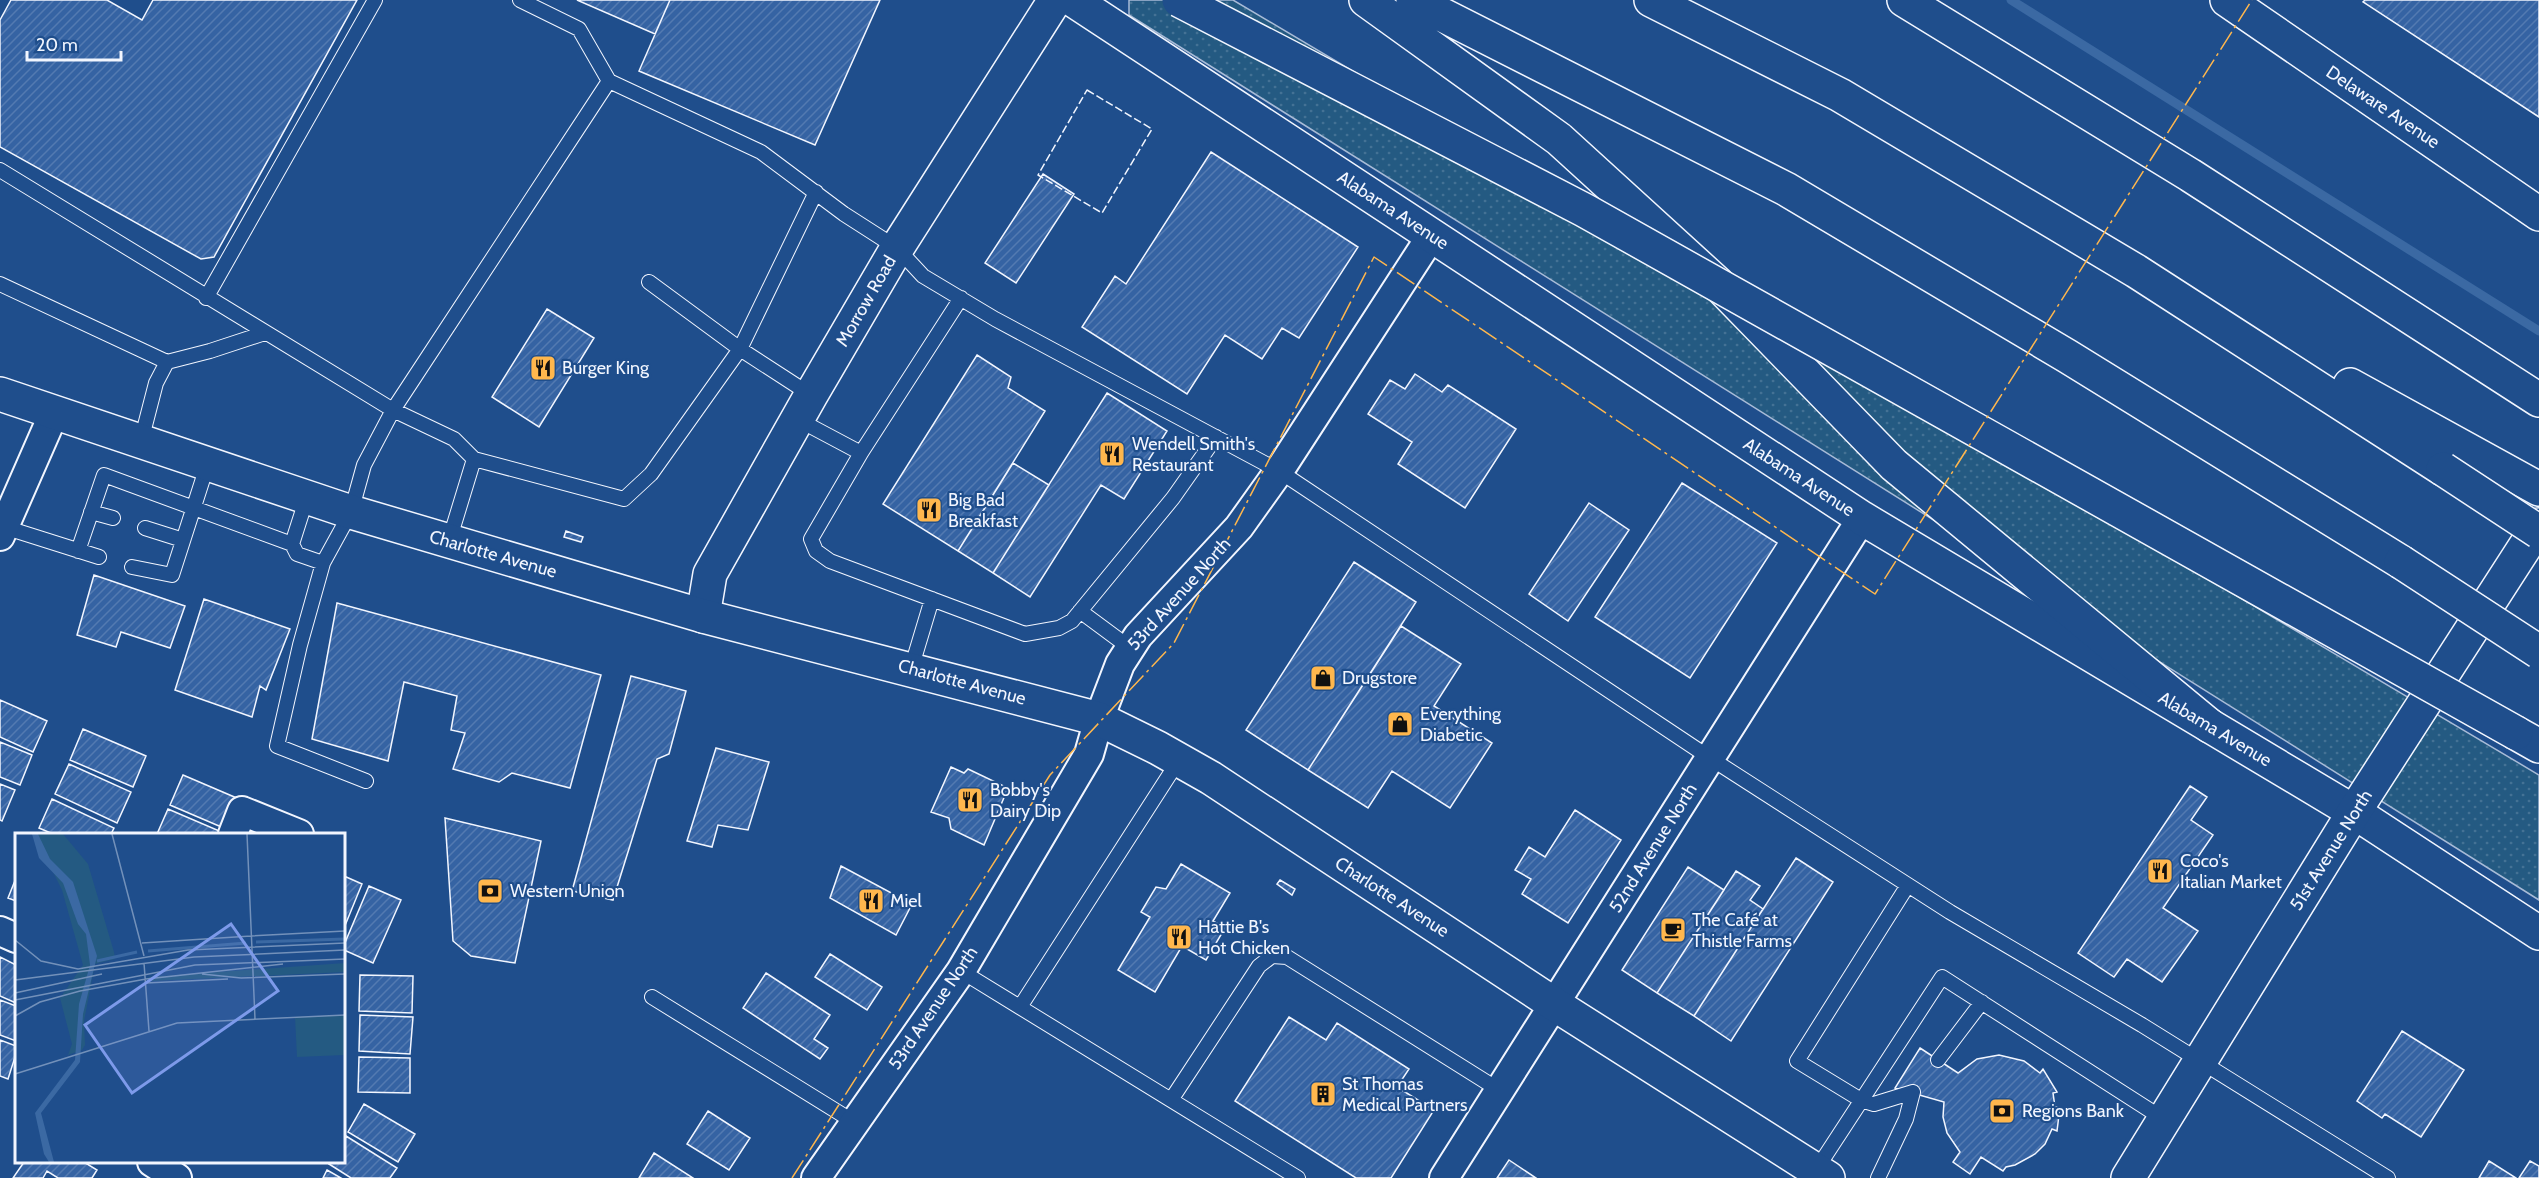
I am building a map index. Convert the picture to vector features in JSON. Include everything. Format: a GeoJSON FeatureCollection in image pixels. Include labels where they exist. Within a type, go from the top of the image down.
{"type":"FeatureCollection","features":[{"type":"Feature","properties":{"kind":"main road","name":"Morrow Road"},"geometry":{"type":"LineString","coordinates":[[703,616],[710,574],[804,407],[897,248],[1055,0]]}},
{"type":"Feature","properties":{"kind":"main road","name":"Alabama Avenue"},"geometry":{"type":"LineString","coordinates":[[1073,0],[1862,518],[2354,812],[2539,933]]}},
{"type":"Feature","properties":{"kind":"main road"},"geometry":{"type":"LineString","coordinates":[[1179,0],[1584,210],[2527,739]]}},
{"type":"Feature","properties":{"kind":"main road"},"geometry":{"type":"LineString","coordinates":[[1366,0],[1559,139],[1717,284],[1894,465],[2210,726]]}},
{"type":"Feature","properties":{"kind":"main road"},"geometry":{"type":"LineString","coordinates":[[1413,0],[1786,189],[2067,356],[2401,562],[2539,652]]}},
{"type":"Feature","properties":{"kind":"main road"},"geometry":{"type":"LineString","coordinates":[[1651,0],[1840,95],[2453,457],[2539,489]]}},
{"type":"Feature","properties":{"kind":"main road"},"geometry":{"type":"LineString","coordinates":[[1904,0],[2190,175],[2539,400]]}},
{"type":"Feature","properties":{"kind":"main road","name":"Delaware Avenue"},"geometry":{"type":"LineString","coordinates":[[2227,0],[2539,214]]}},
{"type":"Feature","properties":{"kind":"main road","name":"Charlotte Avenue"},"geometry":{"type":"LineString","coordinates":[[0,394],[351,512],[449,541],[703,616],[1099,719],[1211,778],[1554,1004],[1822,1174]]}},
{"type":"Feature","properties":{"kind":"main road"},"geometry":{"type":"LineString","coordinates":[[2453,457],[2539,532]]}},
{"type":"Feature","properties":{"kind":"main road","name":"51st Avenue North"},"geometry":{"type":"LineString","coordinates":[[2128,1178],[2354,812],[2539,525]]}},
{"type":"Feature","properties":{"kind":"street","name":"53rd Avenue North"},"geometry":{"type":"LineString","coordinates":[[816,1178],[961,971],[1086,761],[1120,664],[1130,648],[1138,636],[1239,527],[1279,471],[1432,235]]}},
{"type":"Feature","properties":{"kind":"street"},"geometry":{"type":"LineString","coordinates":[[2,532],[54,413]]}},
{"type":"Feature","properties":{"kind":"street","name":"52nd Avenue North"},"geometry":{"type":"LineString","coordinates":[[1444,1178],[1862,518]]}},
{"type":"Feature","properties":{"kind":"street"},"geometry":{"type":"LineString","coordinates":[[232,833],[242,811],[297,833]]}},
{"type":"Feature","properties":{"kind":"street"},"geometry":{"type":"LineString","coordinates":[[0,931],[15,938]]}},
{"type":"Feature","properties":{"kind":"street"},"geometry":{"type":"LineString","coordinates":[[155,1163],[177,1178]]}},
{"type":"Feature","properties":{"kind":"lane"},"geometry":{"type":"LineString","coordinates":[[206,298],[375,0]]}},
{"type":"Feature","properties":{"kind":"lane"},"geometry":{"type":"LineString","coordinates":[[520,0],[579,29],[609,81],[761,152],[897,248],[923,276],[1279,471],[1710,758],[1950,912],[2200,1061],[2388,1178]]}},
{"type":"Feature","properties":{"kind":"lane"},"geometry":{"type":"LineString","coordinates":[[366,781],[277,746],[300,645],[323,563],[351,512],[364,465],[393,410],[609,81]]}},
{"type":"Feature","properties":{"kind":"lane"},"geometry":{"type":"LineString","coordinates":[[0,170],[206,298],[393,410],[454,439],[474,459],[624,499],[651,474],[740,349],[816,192]]}},
{"type":"Feature","properties":{"kind":"lane"},"geometry":{"type":"LineString","coordinates":[[649,282],[740,349],[804,407],[861,453]]}},
{"type":"Feature","properties":{"kind":"lane"},"geometry":{"type":"LineString","coordinates":[[0,284],[167,362],[265,333]]}},
{"type":"Feature","properties":{"kind":"lane"},"geometry":{"type":"LineString","coordinates":[[961,298],[861,453],[811,539],[816,551],[830,561],[1025,634],[1059,628],[1072,621],[1173,498],[1216,437]]}},
{"type":"Feature","properties":{"kind":"lane"},"geometry":{"type":"LineString","coordinates":[[141,441],[156,383],[167,362]]}},
{"type":"Feature","properties":{"kind":"lane"},"geometry":{"type":"LineString","coordinates":[[449,541],[474,459]]}},
{"type":"Feature","properties":{"kind":"lane"},"geometry":{"type":"LineString","coordinates":[[132,567],[172,575],[192,506],[208,463]]}},
{"type":"Feature","properties":{"kind":"lane"},"geometry":{"type":"LineString","coordinates":[[78,551],[104,475],[292,544],[297,554],[323,563]]}},
{"type":"Feature","properties":{"kind":"lane"},"geometry":{"type":"LineString","coordinates":[[292,544],[307,497]]}},
{"type":"Feature","properties":{"kind":"lane"},"geometry":{"type":"LineString","coordinates":[[91,512],[113,518]]}},
{"type":"Feature","properties":{"kind":"lane"},"geometry":{"type":"LineString","coordinates":[[145,528],[183,540]]}},
{"type":"Feature","properties":{"kind":"lane"},"geometry":{"type":"LineString","coordinates":[[2,532],[99,557]]}},
{"type":"Feature","properties":{"kind":"lane"},"geometry":{"type":"LineString","coordinates":[[911,669],[932,599]]}},
{"type":"Feature","properties":{"kind":"lane"},"geometry":{"type":"LineString","coordinates":[[1080,611],[1130,648]]}},
{"type":"Feature","properties":{"kind":"lane"},"geometry":{"type":"LineString","coordinates":[[1020,1007],[1179,760]]}},
{"type":"Feature","properties":{"kind":"lane"},"geometry":{"type":"LineString","coordinates":[[1878,1178],[1906,1119],[1913,1092],[1874,1104],[1861,1100],[1797,1061],[1908,885]]}},
{"type":"Feature","properties":{"kind":"lane"},"geometry":{"type":"LineString","coordinates":[[1171,1100],[1259,966],[1272,956],[1287,957],[1499,1090]]}},
{"type":"Feature","properties":{"kind":"lane"},"geometry":{"type":"LineString","coordinates":[[961,971],[1298,1178]]}},
{"type":"Feature","properties":{"kind":"lane"},"geometry":{"type":"LineString","coordinates":[[1822,1174],[1861,1100],[1942,977],[2165,1120]]}},
{"type":"Feature","properties":{"kind":"lane"},"geometry":{"type":"LineString","coordinates":[[652,997],[854,1122]]}},
{"type":"Feature","properties":{"kind":"lane"},"geometry":{"type":"LineString","coordinates":[[1938,1060],[1982,1002]]}},
{"type":"Feature","properties":{"kind":"shaded area"},"geometry":{"type":"Polygon","coordinates":[[[1129,0],[1233,0],[2539,775],[2539,900],[1129,15],[1129,0]]]}},
{"type":"Feature","properties":{"kind":"building"},"geometry":{"type":"Polygon","coordinates":[[[11,0],[107,0],[142,20],[153,0],[357,0],[214,257],[201,259],[0,147],[0,20],[11,0]]]}},
{"type":"Feature","properties":{"kind":"building"},"geometry":{"type":"Polygon","coordinates":[[[577,0],[670,0],[655,34],[577,0]]]}},
{"type":"Feature","properties":{"kind":"building"},"geometry":{"type":"Polygon","coordinates":[[[670,0],[880,0],[815,145],[639,71],[670,0]]]}},
{"type":"Feature","properties":{"kind":"building"},"geometry":{"type":"Polygon","coordinates":[[[2365,0],[2539,0],[2539,117],[2363,2],[2365,0]]]}},
{"type":"Feature","properties":{"kind":"building"},"geometry":{"type":"Polygon","coordinates":[[[1211,152],[1358,247],[1299,338],[1282,328],[1262,359],[1225,335],[1187,394],[1082,327],[1115,276],[1126,284],[1211,152]]]}},
{"type":"Feature","properties":{"kind":"building"},"geometry":{"type":"Polygon","coordinates":[[[1043,174],[1074,194],[1016,283],[985,263],[1043,174]]]}},
{"type":"Feature","properties":{"kind":"building","name":"Burger King"},"geometry":{"type":"Polygon","coordinates":[[[547,309],[594,338],[539,427],[492,397],[547,309]]]}},
{"type":"Feature","properties":{"kind":"building"},"geometry":{"type":"Polygon","coordinates":[[[977,355],[1011,377],[1008,388],[1045,411],[958,551],[883,504],[977,355]]]}},
{"type":"Feature","properties":{"kind":"building"},"geometry":{"type":"Polygon","coordinates":[[[1415,374],[1442,392],[1448,385],[1516,429],[1465,508],[1398,464],[1412,442],[1368,414],[1390,380],[1405,389],[1415,374]]]}},
{"type":"Feature","properties":{"kind":"building"},"geometry":{"type":"Polygon","coordinates":[[[1107,393],[1167,431],[1124,499],[1101,485],[1030,597],[993,573],[1107,393]]]}},
{"type":"Feature","properties":{"kind":"building"},"geometry":{"type":"Polygon","coordinates":[[[1013,463],[1049,485],[993,573],[958,551],[1013,463]]]}},
{"type":"Feature","properties":{"kind":"building"},"geometry":{"type":"Polygon","coordinates":[[[1682,483],[1777,543],[1690,678],[1595,617],[1682,483]]]}},
{"type":"Feature","properties":{"kind":"building"},"geometry":{"type":"Polygon","coordinates":[[[1589,503],[1629,530],[1568,621],[1529,594],[1589,503]]]}},
{"type":"Feature","properties":{"kind":"building"},"geometry":{"type":"Polygon","coordinates":[[[566,531],[583,537],[581,542],[564,537],[566,531]]]}},
{"type":"Feature","properties":{"kind":"building","name":"Drugstore"},"geometry":{"type":"Polygon","coordinates":[[[1354,562],[1416,602],[1308,770],[1246,730],[1354,562]]]}},
{"type":"Feature","properties":{"kind":"building"},"geometry":{"type":"Polygon","coordinates":[[[94,575],[185,606],[170,648],[121,632],[116,647],[77,635],[94,575]]]}},
{"type":"Feature","properties":{"kind":"building"},"geometry":{"type":"Polygon","coordinates":[[[204,599],[290,629],[266,690],[260,686],[252,717],[175,690],[204,599]]]}},
{"type":"Feature","properties":{"kind":"building"},"geometry":{"type":"Polygon","coordinates":[[[337,603],[601,675],[570,788],[512,773],[499,782],[453,769],[465,733],[451,730],[457,696],[404,682],[388,761],[312,739],[337,603]]]}},
{"type":"Feature","properties":{"kind":"building","name":"Everything Diabetic"},"geometry":{"type":"Polygon","coordinates":[[[1401,626],[1461,664],[1434,706],[1492,743],[1450,808],[1392,771],[1368,808],[1308,770],[1401,626]]]}},
{"type":"Feature","properties":{"kind":"building"},"geometry":{"type":"Polygon","coordinates":[[[631,676],[686,691],[669,754],[657,759],[613,900],[572,891],[631,676]]]}},
{"type":"Feature","properties":{"kind":"building"},"geometry":{"type":"Polygon","coordinates":[[[0,700],[47,721],[33,752],[0,737],[0,700]]]}},
{"type":"Feature","properties":{"kind":"building"},"geometry":{"type":"Polygon","coordinates":[[[83,729],[146,756],[133,787],[70,760],[83,729]]]}},
{"type":"Feature","properties":{"kind":"building"},"geometry":{"type":"Polygon","coordinates":[[[0,742],[32,755],[20,785],[0,777],[0,742]]]}},
{"type":"Feature","properties":{"kind":"building"},"geometry":{"type":"Polygon","coordinates":[[[716,748],[769,762],[748,830],[718,825],[712,847],[687,841],[716,748]]]}},
{"type":"Feature","properties":{"kind":"building"},"geometry":{"type":"Polygon","coordinates":[[[69,764],[131,792],[117,823],[55,794],[69,764]]]}},
{"type":"Feature","properties":{"kind":"building","name":"Bobby's Dairy Dip"},"geometry":{"type":"Polygon","coordinates":[[[951,767],[964,773],[968,769],[1008,788],[984,845],[951,829],[949,818],[931,812],[951,767]]]}},
{"type":"Feature","properties":{"kind":"building"},"geometry":{"type":"Polygon","coordinates":[[[183,775],[239,799],[226,829],[170,805],[183,775]]]}},
{"type":"Feature","properties":{"kind":"building"},"geometry":{"type":"Polygon","coordinates":[[[0,784],[15,790],[2,821],[0,820],[0,784]]]}},
{"type":"Feature","properties":{"kind":"building","name":"Coco's Italian Market"},"geometry":{"type":"Polygon","coordinates":[[[2190,786],[2207,797],[2191,820],[2213,835],[2163,908],[2198,931],[2162,982],[2127,959],[2114,977],[2078,953],[2190,786]]]}},
{"type":"Feature","properties":{"kind":"building"},"geometry":{"type":"Polygon","coordinates":[[[52,799],[114,828],[112,833],[51,833],[39,828],[52,799]]]}},
{"type":"Feature","properties":{"kind":"building"},"geometry":{"type":"Polygon","coordinates":[[[168,809],[224,833],[157,833],[168,809]]]}},
{"type":"Feature","properties":{"kind":"building"},"geometry":{"type":"Polygon","coordinates":[[[1575,810],[1621,840],[1568,923],[1522,894],[1531,879],[1515,870],[1529,847],[1545,857],[1575,810]]]}},
{"type":"Feature","properties":{"kind":"building","name":"Western Union"},"geometry":{"type":"Polygon","coordinates":[[[445,818],[541,841],[515,963],[471,956],[453,941],[445,818]]]}},
{"type":"Feature","properties":{"kind":"building"},"geometry":{"type":"Polygon","coordinates":[[[1796,858],[1833,882],[1731,1041],[1694,1016],[1796,858]]]}},
{"type":"Feature","properties":{"kind":"building","name":"Hattie B's Hot Chicken"},"geometry":{"type":"Polygon","coordinates":[[[1181,864],[1230,893],[1213,921],[1225,928],[1206,960],[1182,946],[1155,992],[1118,970],[1150,917],[1141,912],[1156,887],[1166,889],[1181,864]]]}},
{"type":"Feature","properties":{"kind":"building","name":"Miel"},"geometry":{"type":"Polygon","coordinates":[[[841,866],[912,904],[896,935],[830,898],[841,866]]]}},
{"type":"Feature","properties":{"kind":"building","name":"The Café at Thistle Farms"},"geometry":{"type":"Polygon","coordinates":[[[1688,867],[1724,890],[1657,993],[1622,970],[1688,867]]]}},
{"type":"Feature","properties":{"kind":"building"},"geometry":{"type":"Polygon","coordinates":[[[1736,871],[1760,886],[1750,900],[1763,909],[1694,1016],[1657,993],[1736,871]]]}},
{"type":"Feature","properties":{"kind":"building"},"geometry":{"type":"Polygon","coordinates":[[[345,876],[362,884],[345,926],[345,876]]]}},
{"type":"Feature","properties":{"kind":"building"},"geometry":{"type":"Polygon","coordinates":[[[15,880],[15,901],[8,898],[15,880]]]}},
{"type":"Feature","properties":{"kind":"building"},"geometry":{"type":"Polygon","coordinates":[[[1280,880],[1295,889],[1292,895],[1277,884],[1280,880]]]}},
{"type":"Feature","properties":{"kind":"building"},"geometry":{"type":"Polygon","coordinates":[[[369,886],[401,900],[373,963],[345,950],[345,943],[369,886]]]}},
{"type":"Feature","properties":{"kind":"building"},"geometry":{"type":"Polygon","coordinates":[[[830,954],[882,987],[867,1010],[815,977],[830,954]]]}},
{"type":"Feature","properties":{"kind":"building"},"geometry":{"type":"Polygon","coordinates":[[[0,957],[15,964],[15,1003],[0,996],[0,957]]]}},
{"type":"Feature","properties":{"kind":"building"},"geometry":{"type":"Polygon","coordinates":[[[766,973],[830,1015],[814,1039],[828,1048],[820,1059],[743,1008],[766,973]]]}},
{"type":"Feature","properties":{"kind":"building"},"geometry":{"type":"Polygon","coordinates":[[[360,975],[413,976],[412,1013],[359,1011],[360,975]]]}},
{"type":"Feature","properties":{"kind":"building"},"geometry":{"type":"Polygon","coordinates":[[[0,1000],[15,1006],[15,1041],[0,1035],[0,1000]]]}},
{"type":"Feature","properties":{"kind":"building"},"geometry":{"type":"Polygon","coordinates":[[[360,1015],[413,1017],[410,1054],[359,1051],[360,1015]]]}},
{"type":"Feature","properties":{"kind":"building","name":"St Thomas Medical Partners"},"geometry":{"type":"Polygon","coordinates":[[[1289,1017],[1326,1040],[1337,1023],[1409,1069],[1397,1087],[1434,1110],[1391,1178],[1356,1178],[1235,1101],[1289,1017]]]}},
{"type":"Feature","properties":{"kind":"building"},"geometry":{"type":"Polygon","coordinates":[[[2402,1031],[2464,1070],[2421,1137],[2385,1114],[2382,1118],[2357,1101],[2402,1031]]]}},
{"type":"Feature","properties":{"kind":"building"},"geometry":{"type":"Polygon","coordinates":[[[0,1040],[15,1046],[15,1057],[8,1079],[0,1076],[0,1040]]]}},
{"type":"Feature","properties":{"kind":"building","name":"Regions Bank"},"geometry":{"type":"Polygon","coordinates":[[[1920,1048],[1958,1073],[1977,1059],[1999,1055],[2024,1061],[2040,1073],[2043,1069],[2057,1092],[2053,1093],[2055,1107],[2060,1107],[2057,1131],[2052,1129],[2045,1144],[2035,1154],[2015,1165],[2006,1167],[2003,1171],[1981,1157],[1970,1174],[1953,1162],[1960,1152],[1947,1133],[1943,1117],[1944,1102],[1895,1088],[1920,1048]]]}},
{"type":"Feature","properties":{"kind":"building"},"geometry":{"type":"Polygon","coordinates":[[[359,1057],[410,1058],[410,1093],[358,1092],[359,1057]]]}},
{"type":"Feature","properties":{"kind":"building"},"geometry":{"type":"Polygon","coordinates":[[[364,1104],[415,1134],[398,1162],[348,1132],[364,1104]]]}},
{"type":"Feature","properties":{"kind":"building"},"geometry":{"type":"Polygon","coordinates":[[[708,1111],[750,1138],[729,1170],[687,1144],[708,1111]]]}},
{"type":"Feature","properties":{"kind":"building"},"geometry":{"type":"Polygon","coordinates":[[[346,1136],[397,1168],[390,1178],[351,1178],[329,1164],[345,1163],[346,1136]]]}},
{"type":"Feature","properties":{"kind":"building"},"geometry":{"type":"Polygon","coordinates":[[[654,1153],[693,1178],[639,1178],[654,1153]]]}},
{"type":"Feature","properties":{"kind":"building"},"geometry":{"type":"Polygon","coordinates":[[[1509,1160],[1536,1178],[1497,1178],[1509,1160]]]}},
{"type":"Feature","properties":{"kind":"building"},"geometry":{"type":"Polygon","coordinates":[[[2489,1161],[2516,1178],[2479,1178],[2489,1161]]]}},
{"type":"Feature","properties":{"kind":"building"},"geometry":{"type":"Polygon","coordinates":[[[2530,1161],[2539,1166],[2539,1178],[2519,1178],[2530,1161]]]}},
{"type":"Feature","properties":{"kind":"building"},"geometry":{"type":"Polygon","coordinates":[[[23,1163],[86,1163],[97,1170],[92,1178],[58,1178],[47,1171],[43,1178],[13,1178],[23,1163]]]}},
{"type":"Feature","properties":{"kind":"building"},"geometry":{"type":"Polygon","coordinates":[[[327,1170],[341,1178],[323,1178],[327,1170]]]}},
{"type":"Feature","properties":{"kind":"waterway"},"geometry":{"type":"LineString","coordinates":[[2011,0],[2539,331]]}},
{"type":"Feature","properties":{"kind":"fence"},"geometry":{"type":"LineString","coordinates":[[1087,90],[1152,129],[1102,213],[1038,175],[1087,90]]}},
{"type":"Feature","properties":{"kind":"power"},"geometry":{"type":"LineString","coordinates":[[792,1178],[1050,775],[1174,643],[1374,257],[1875,594],[2252,0]]}},
{"type":"Feature","properties":{"kind":"place","name":"Burger King"},"geometry":{"type":"Point","coordinates":[543,368]}},
{"type":"Feature","properties":{"kind":"place","name":"Wendell Smith's Restaurant"},"geometry":{"type":"Point","coordinates":[1112,454]}},
{"type":"Feature","properties":{"kind":"place","name":"Big Bad Breakfast"},"geometry":{"type":"Point","coordinates":[929,510]}},
{"type":"Feature","properties":{"kind":"place","name":"Drugstore"},"geometry":{"type":"Point","coordinates":[1323,678]}},
{"type":"Feature","properties":{"kind":"place","name":"Everything Diabetic"},"geometry":{"type":"Point","coordinates":[1400,724]}},
{"type":"Feature","properties":{"kind":"place","name":"Bobby's Dairy Dip"},"geometry":{"type":"Point","coordinates":[970,800]}},
{"type":"Feature","properties":{"kind":"place","name":"Coco's Italian Market"},"geometry":{"type":"Point","coordinates":[2160,871]}},
{"type":"Feature","properties":{"kind":"place","name":"Western Union"},"geometry":{"type":"Point","coordinates":[490,891]}},
{"type":"Feature","properties":{"kind":"place","name":"Miel"},"geometry":{"type":"Point","coordinates":[871,901]}},
{"type":"Feature","properties":{"kind":"place","name":"The Café at Thistle Farms"},"geometry":{"type":"Point","coordinates":[1673,930]}},
{"type":"Feature","properties":{"kind":"place","name":"Hattie B's Hot Chicken"},"geometry":{"type":"Point","coordinates":[1179,937]}},
{"type":"Feature","properties":{"kind":"place","name":"St Thomas Medical Partners"},"geometry":{"type":"Point","coordinates":[1323,1094]}},
{"type":"Feature","properties":{"kind":"place","name":"Regions Bank"},"geometry":{"type":"Point","coordinates":[2002,1111]}}]}
